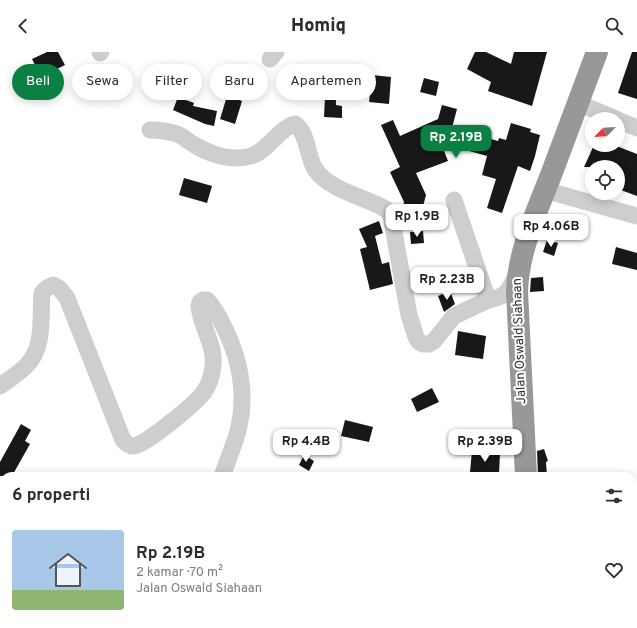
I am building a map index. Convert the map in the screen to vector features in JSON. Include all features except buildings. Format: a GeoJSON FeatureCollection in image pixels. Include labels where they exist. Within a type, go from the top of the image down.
{"type":"FeatureCollection","features":[{"type":"Feature","properties":{"kind":"highway","name":"Jalan Oswald Siahaan"},"geometry":{"type":"LineString","coordinates":[[526,472],[517,300],[518,271],[521,256],[597,52]]}},
{"type":"Feature","properties":{"kind":"street"},"geometry":{"type":"LineString","coordinates":[[578,103],[600,112]]}},
{"type":"Feature","properties":{"kind":"street"},"geometry":{"type":"LineString","coordinates":[[625,123],[637,128]]}},
{"type":"Feature","properties":{"kind":"street"},"geometry":{"type":"LineString","coordinates":[[150,130],[162,130],[178,134],[193,144],[216,154],[233,158],[252,156],[289,126],[295,124],[301,130],[315,170],[326,180],[387,210],[391,216],[409,315],[416,337],[419,342],[423,344],[429,344],[434,341],[454,316],[488,300],[498,298],[508,293],[518,271]]}},
{"type":"Feature","properties":{"kind":"street"},"geometry":{"type":"LineString","coordinates":[[545,190],[637,216]]}},
{"type":"Feature","properties":{"kind":"street"},"geometry":{"type":"LineString","coordinates":[[454,200],[488,300]]}},
{"type":"Feature","properties":{"kind":"street"},"geometry":{"type":"LineString","coordinates":[[0,386],[27,366],[35,354],[40,341],[42,293],[46,288],[53,285],[59,288],[67,298],[123,440],[133,446],[139,444],[152,436],[196,401],[205,390],[212,371],[213,356],[209,335],[199,306],[200,302],[207,300],[222,322],[236,353],[242,387],[242,406],[239,427],[223,472]]}}]}
